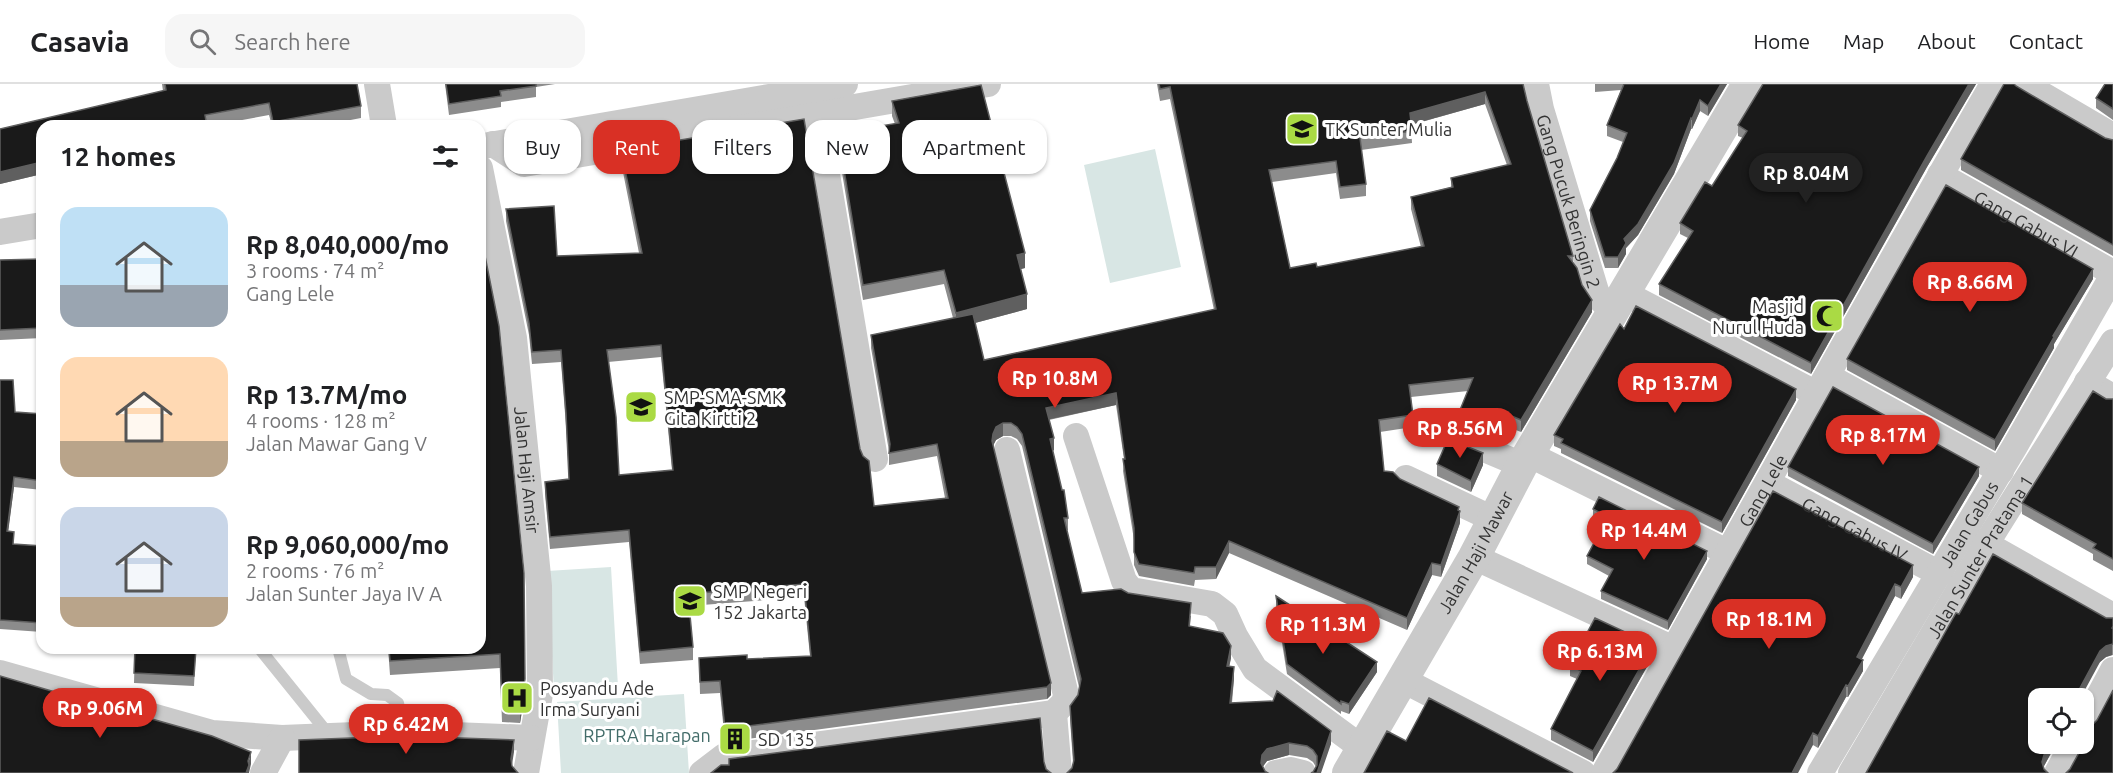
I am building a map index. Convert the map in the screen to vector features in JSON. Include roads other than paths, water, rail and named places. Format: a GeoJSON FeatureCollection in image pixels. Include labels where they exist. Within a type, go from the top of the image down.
{"type":"FeatureCollection","features":[{"type":"Feature","properties":{"kind":"street"},"geometry":{"type":"LineString","coordinates":[[377,84],[383,120]]}},
{"type":"Feature","properties":{"kind":"street"},"geometry":{"type":"LineString","coordinates":[[487,146],[845,84]]}},
{"type":"Feature","properties":{"kind":"street"},"geometry":{"type":"LineString","coordinates":[[487,146],[524,164],[988,84]]}},
{"type":"Feature","properties":{"kind":"street","name":"Gang Pucuk Beringin 2"},"geometry":{"type":"LineString","coordinates":[[1536,84],[1541,109],[1588,268],[1600,299],[1619,302]]}},
{"type":"Feature","properties":{"kind":"street","name":"Jalan Haji Mawar"},"geometry":{"type":"LineString","coordinates":[[1355,760],[1474,557],[1525,460],[1748,84]]}},
{"type":"Feature","properties":{"kind":"street","name":"Gang Lele"},"geometry":{"type":"LineString","coordinates":[[1604,773],[1993,84]]}},
{"type":"Feature","properties":{"kind":"street"},"geometry":{"type":"LineString","coordinates":[[2024,84],[2113,136]]}},
{"type":"Feature","properties":{"kind":"street"},"geometry":{"type":"LineString","coordinates":[[817,115],[874,459]]}},
{"type":"Feature","properties":{"kind":"street","name":"Gang Gabus VI"},"geometry":{"type":"LineString","coordinates":[[1940,175],[2113,274]]}},
{"type":"Feature","properties":{"kind":"street","name":"Jalan Haji Amsir"},"geometry":{"type":"LineString","coordinates":[[486,198],[514,338],[538,586],[540,694],[526,773]]}},
{"type":"Feature","properties":{"kind":"street"},"geometry":{"type":"LineString","coordinates":[[0,232],[36,226]]}},
{"type":"Feature","properties":{"kind":"street","name":"Jalan Gabus"},"geometry":{"type":"LineString","coordinates":[[1820,773],[2001,471],[2113,274]]}},
{"type":"Feature","properties":{"kind":"street"},"geometry":{"type":"LineString","coordinates":[[1619,302],[1822,385],[2001,471]]}},
{"type":"Feature","properties":{"kind":"street","name":"Jalan Sunter Pratama 1"},"geometry":{"type":"LineString","coordinates":[[1851,773],[1986,544],[2113,342]]}},
{"type":"Feature","properties":{"kind":"street"},"geometry":{"type":"LineString","coordinates":[[2087,382],[2113,396]]}},
{"type":"Feature","properties":{"kind":"street"},"geometry":{"type":"LineString","coordinates":[[1431,427],[1525,460],[1729,553]]}},
{"type":"Feature","properties":{"kind":"street"},"geometry":{"type":"LineString","coordinates":[[1076,436],[1124,581],[1131,590],[1212,604],[1225,614],[1235,636],[1256,669],[1355,760]]}},
{"type":"Feature","properties":{"kind":"street"},"geometry":{"type":"LineString","coordinates":[[702,773],[723,757],[1054,713],[1064,704],[1066,695],[1007,450]]}},
{"type":"Feature","properties":{"kind":"street"},"geometry":{"type":"LineString","coordinates":[[1406,478],[1493,519]]}},
{"type":"Feature","properties":{"kind":"street","name":"Gang Gabus IV"},"geometry":{"type":"LineString","coordinates":[[1768,483],[1940,574]]}},
{"type":"Feature","properties":{"kind":"street"},"geometry":{"type":"LineString","coordinates":[[1986,544],[2113,616]]}},
{"type":"Feature","properties":{"kind":"street"},"geometry":{"type":"LineString","coordinates":[[1474,557],[1674,649]]}},
{"type":"Feature","properties":{"kind":"street"},"geometry":{"type":"LineString","coordinates":[[2094,705],[2113,670]]}},
{"type":"Feature","properties":{"kind":"street"},"geometry":{"type":"LineString","coordinates":[[0,673],[212,733],[282,738],[404,733],[531,738]]}},
{"type":"Feature","properties":{"kind":"street"},"geometry":{"type":"LineString","coordinates":[[1403,680],[1583,773]]}},
{"type":"Feature","properties":{"kind":"street"},"geometry":{"type":"LineString","coordinates":[[1054,713],[1059,773]]}},
{"type":"Feature","properties":{"kind":"street"},"geometry":{"type":"LineString","coordinates":[[263,773],[282,738]]}},
{"type":"Feature","properties":{"kind":"street"},"geometry":{"type":"LineString","coordinates":[[2057,773],[2067,754]]}},
{"type":"Feature","properties":{"kind":"street"},"geometry":{"type":"LineString","coordinates":[[1276,773],[1291,771],[1303,773]]}},
{"type":"Feature","properties":{"kind":"lane"},"geometry":{"type":"LineString","coordinates":[[264,654],[331,737]]}},
{"type":"Feature","properties":{"kind":"lane"},"geometry":{"type":"LineString","coordinates":[[340,654],[346,679],[370,694],[387,695],[398,704],[404,733]]}},
{"type":"Feature","properties":{"kind":"place","name":"TK Sunter Mulia"},"geometry":{"type":"Point","coordinates":[1302,129]}},
{"type":"Feature","properties":{"kind":"place","name":"Masjid Nurul Huda"},"geometry":{"type":"Point","coordinates":[1827,316]}},
{"type":"Feature","properties":{"kind":"place","name":"SMP-SMA-SMK Gita Kirtti 2"},"geometry":{"type":"Point","coordinates":[641,407]}},
{"type":"Feature","properties":{"kind":"place","name":"SMP Negeri 152 Jakarta"},"geometry":{"type":"Point","coordinates":[690,601]}},
{"type":"Feature","properties":{"kind":"place","name":"Posyandu Ade Irma Suryani"},"geometry":{"type":"Point","coordinates":[517,698]}},
{"type":"Feature","properties":{"kind":"place","name":"SD 135"},"geometry":{"type":"Point","coordinates":[735,739]}},
{"type":"Feature","properties":{"kind":"park label","name":"RPTRA Harapan"},"geometry":{"type":"Point","coordinates":[647,735]}}]}
